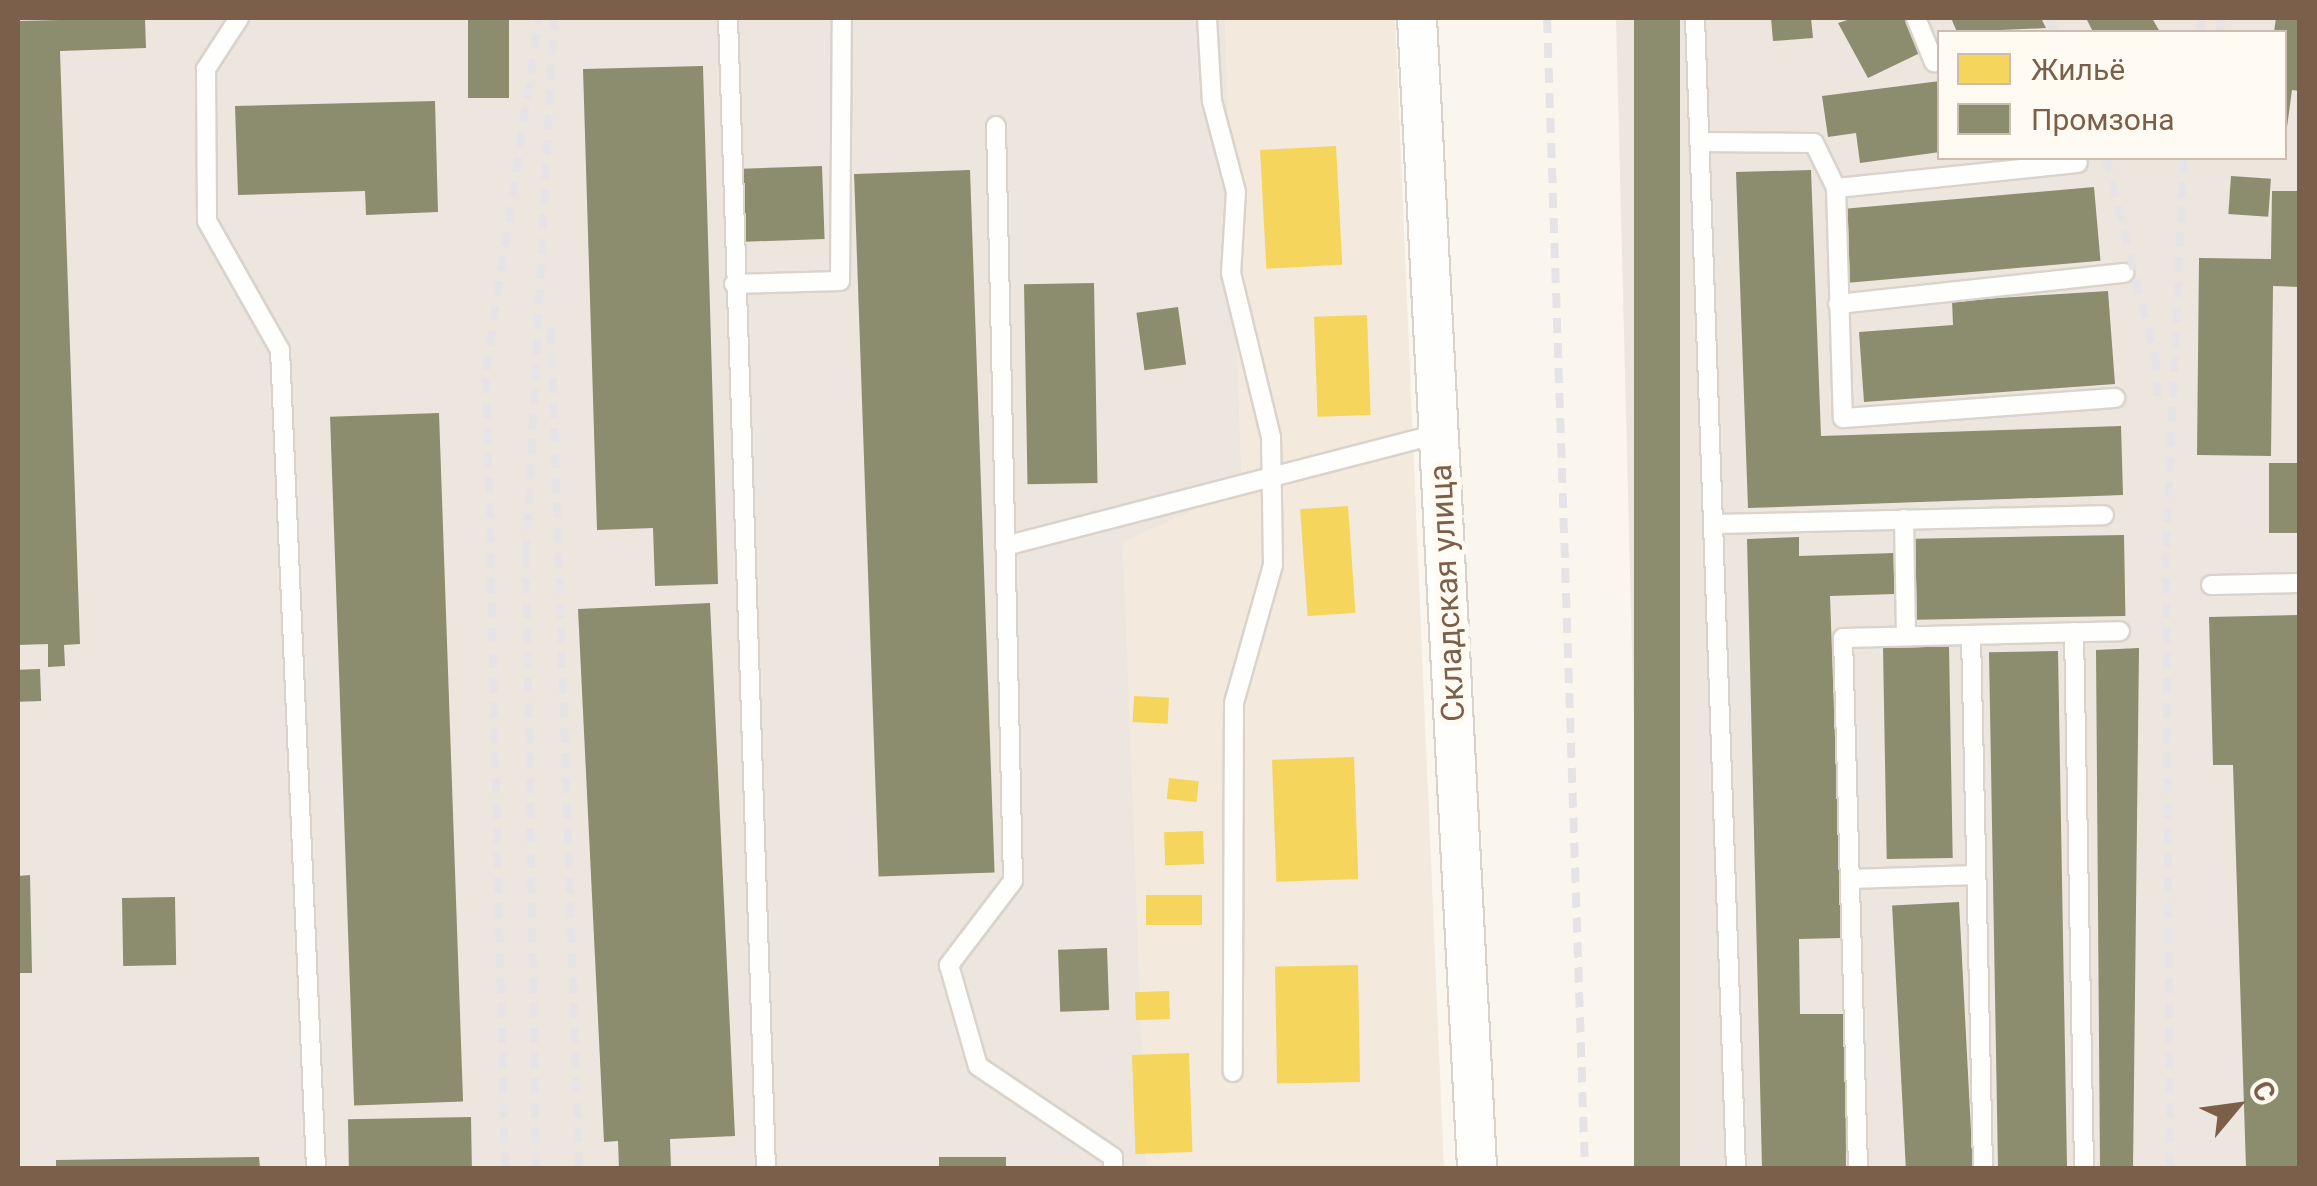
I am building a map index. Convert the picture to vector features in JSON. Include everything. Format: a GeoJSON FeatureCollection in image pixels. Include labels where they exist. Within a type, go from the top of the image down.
{"type":"FeatureCollection","features":[{"type":"Feature","properties":{"kind":"street","name":"Складская улица"},"geometry":{"type":"LineString","coordinates":[[1417,18],[1477,1168]]}},
{"type":"Feature","properties":{"kind":"lane"},"geometry":{"type":"LineString","coordinates":[[239,18],[206,69],[207,221],[280,350],[316,1168]]}},
{"type":"Feature","properties":{"kind":"lane"},"geometry":{"type":"LineString","coordinates":[[728,18],[766,1168]]}},
{"type":"Feature","properties":{"kind":"lane"},"geometry":{"type":"LineString","coordinates":[[734,284],[840,281],[842,18]]}},
{"type":"Feature","properties":{"kind":"lane"},"geometry":{"type":"LineString","coordinates":[[1207,18],[1212,101],[1236,192],[1231,273],[1257,366],[1271,472],[1273,566],[1234,703],[1233,1072]]}},
{"type":"Feature","properties":{"kind":"lane"},"geometry":{"type":"LineString","coordinates":[[1695,18],[1703,142],[1736,1168]]}},
{"type":"Feature","properties":{"kind":"lane"},"geometry":{"type":"LineString","coordinates":[[1916,18],[1934,62]]}},
{"type":"Feature","properties":{"kind":"lane"},"geometry":{"type":"LineString","coordinates":[[996,126],[1013,880],[949,965],[978,1066],[1113,1157],[1113,1168]]}},
{"type":"Feature","properties":{"kind":"lane"},"geometry":{"type":"LineString","coordinates":[[1703,142],[1814,143],[1836,188],[1843,418],[2115,398]]}},
{"type":"Feature","properties":{"kind":"lane"},"geometry":{"type":"LineString","coordinates":[[1836,188],[2078,162]]}},
{"type":"Feature","properties":{"kind":"lane"},"geometry":{"type":"LineString","coordinates":[[1838,304],[2124,273]]}},
{"type":"Feature","properties":{"kind":"lane"},"geometry":{"type":"LineString","coordinates":[[1006,546],[1271,472],[1439,434]]}},
{"type":"Feature","properties":{"kind":"lane"},"geometry":{"type":"LineString","coordinates":[[1715,524],[2104,515]]}},
{"type":"Feature","properties":{"kind":"lane"},"geometry":{"type":"LineString","coordinates":[[1904,520],[1906,636]]}},
{"type":"Feature","properties":{"kind":"lane"},"geometry":{"type":"LineString","coordinates":[[2210,585],[2300,583]]}},
{"type":"Feature","properties":{"kind":"lane"},"geometry":{"type":"LineString","coordinates":[[1858,1168],[1843,638],[2120,631]]}},
{"type":"Feature","properties":{"kind":"lane"},"geometry":{"type":"LineString","coordinates":[[2074,632],[2084,1168]]}},
{"type":"Feature","properties":{"kind":"lane"},"geometry":{"type":"LineString","coordinates":[[1971,635],[1983,1168]]}},
{"type":"Feature","properties":{"kind":"lane"},"geometry":{"type":"LineString","coordinates":[[1850,879],[1976,875]]}},
{"type":"Feature","properties":{"kind":"shaded area"},"geometry":{"type":"Polygon","coordinates":[[[18,18],[1225,18],[1242,488],[1123,542],[1146,1168],[18,1168],[18,18]]]}},
{"type":"Feature","properties":{"kind":"shaded area"},"geometry":{"type":"Polygon","coordinates":[[[1225,18],[1395,18],[1444,1168],[1144,1168],[1123,542],[1242,487],[1225,18]]]}},
{"type":"Feature","properties":{"kind":"shaded area"},"geometry":{"type":"Polygon","coordinates":[[[1616,18],[2299,18],[2299,1168],[1645,1168],[1616,18]]]}},
{"type":"Feature","properties":{"kind":"building: Жильё"},"geometry":{"type":"Polygon","coordinates":[[[1336,146],[1342,265],[1266,269],[1260,150],[1336,146]]]}},
{"type":"Feature","properties":{"kind":"building: Жильё"},"geometry":{"type":"Polygon","coordinates":[[[1367,315],[1370,415],[1318,417],[1314,317],[1367,315]]]}},
{"type":"Feature","properties":{"kind":"building: Жильё"},"geometry":{"type":"Polygon","coordinates":[[[1348,506],[1355,613],[1308,616],[1300,509],[1348,506]]]}},
{"type":"Feature","properties":{"kind":"building: Жильё"},"geometry":{"type":"Polygon","coordinates":[[[1134,696],[1169,698],[1168,724],[1133,722],[1134,696]]]}},
{"type":"Feature","properties":{"kind":"building: Жильё"},"geometry":{"type":"Polygon","coordinates":[[[1354,757],[1358,879],[1276,882],[1272,760],[1354,757]]]}},
{"type":"Feature","properties":{"kind":"building: Жильё"},"geometry":{"type":"Polygon","coordinates":[[[1169,778],[1199,781],[1197,802],[1167,799],[1169,778]]]}},
{"type":"Feature","properties":{"kind":"building: Жильё"},"geometry":{"type":"Polygon","coordinates":[[[1203,831],[1204,864],[1165,865],[1164,832],[1203,831]]]}},
{"type":"Feature","properties":{"kind":"building: Жильё"},"geometry":{"type":"Polygon","coordinates":[[[1146,895],[1202,895],[1202,925],[1146,925],[1146,895]]]}},
{"type":"Feature","properties":{"kind":"building: Жильё"},"geometry":{"type":"Polygon","coordinates":[[[1358,965],[1360,1082],[1277,1083],[1275,966],[1358,965]]]}},
{"type":"Feature","properties":{"kind":"building: Жильё"},"geometry":{"type":"Polygon","coordinates":[[[1169,991],[1170,1019],[1136,1020],[1135,992],[1169,991]]]}},
{"type":"Feature","properties":{"kind":"building: Жильё"},"geometry":{"type":"Polygon","coordinates":[[[1189,1053],[1192,1152],[1135,1154],[1132,1055],[1189,1053]]]}},
{"type":"Feature","properties":{"kind":"building: Промзона"},"geometry":{"type":"Polygon","coordinates":[[[145,18],[146,48],[60,51],[80,644],[64,645],[65,666],[48,667],[48,644],[18,645],[18,21],[145,18]]]}},
{"type":"Feature","properties":{"kind":"building: Промзона"},"geometry":{"type":"Polygon","coordinates":[[[468,18],[509,18],[509,98],[468,98],[468,18]]]}},
{"type":"Feature","properties":{"kind":"building: Промзона"},"geometry":{"type":"Polygon","coordinates":[[[1634,18],[1680,18],[1680,1168],[1634,1168],[1634,18]]]}},
{"type":"Feature","properties":{"kind":"building: Промзона"},"geometry":{"type":"Polygon","coordinates":[[[1771,18],[1811,18],[1813,38],[1773,41],[1771,18]]]}},
{"type":"Feature","properties":{"kind":"building: Промзона"},"geometry":{"type":"Polygon","coordinates":[[[1854,18],[1907,18],[1920,53],[1868,78],[1838,23],[1854,18]]]}},
{"type":"Feature","properties":{"kind":"building: Промзона"},"geometry":{"type":"Polygon","coordinates":[[[1951,18],[2041,18],[2046,28],[2002,30],[1956,30],[1951,18]]]}},
{"type":"Feature","properties":{"kind":"building: Промзона"},"geometry":{"type":"Polygon","coordinates":[[[2086,18],[2152,18],[2159,30],[2092,30],[2086,18]]]}},
{"type":"Feature","properties":{"kind":"building: Промзона"},"geometry":{"type":"Polygon","coordinates":[[[2276,18],[2300,18],[2300,91],[2292,90],[2287,127],[2287,30],[2274,30],[2276,18]]]}},
{"type":"Feature","properties":{"kind":"building: Промзона"},"geometry":{"type":"Polygon","coordinates":[[[703,66],[718,584],[655,586],[653,528],[597,530],[583,69],[703,66]]]}},
{"type":"Feature","properties":{"kind":"building: Промзона"},"geometry":{"type":"Polygon","coordinates":[[[1937,81],[1937,152],[1860,163],[1856,133],[1828,137],[1822,96],[1937,81]]]}},
{"type":"Feature","properties":{"kind":"building: Промзона"},"geometry":{"type":"Polygon","coordinates":[[[435,101],[438,212],[366,215],[365,191],[238,195],[235,106],[435,101]]]}},
{"type":"Feature","properties":{"kind":"building: Промзона"},"geometry":{"type":"Polygon","coordinates":[[[822,166],[825,239],[745,242],[742,169],[822,166]]]}},
{"type":"Feature","properties":{"kind":"building: Промзона"},"geometry":{"type":"Polygon","coordinates":[[[970,170],[995,873],[879,877],[854,174],[970,170]]]}},
{"type":"Feature","properties":{"kind":"building: Промзона"},"geometry":{"type":"Polygon","coordinates":[[[1811,170],[1821,436],[2121,426],[2123,495],[1748,508],[1736,172],[1811,170]]]}},
{"type":"Feature","properties":{"kind":"building: Промзона"},"geometry":{"type":"Polygon","coordinates":[[[2231,176],[2271,179],[2268,217],[2228,214],[2231,176]]]}},
{"type":"Feature","properties":{"kind":"building: Промзона"},"geometry":{"type":"Polygon","coordinates":[[[2094,187],[2100,261],[1848,283],[1842,209],[2094,187]]]}},
{"type":"Feature","properties":{"kind":"building: Промзона"},"geometry":{"type":"Polygon","coordinates":[[[2272,191],[2300,191],[2300,287],[2273,286],[2271,456],[2197,455],[2199,258],[2271,259],[2272,191]]]}},
{"type":"Feature","properties":{"kind":"building: Промзона"},"geometry":{"type":"Polygon","coordinates":[[[1094,283],[1097,483],[1028,484],[1024,284],[1094,283]]]}},
{"type":"Feature","properties":{"kind":"building: Промзона"},"geometry":{"type":"Polygon","coordinates":[[[2108,291],[2115,384],[1864,402],[1859,332],[1953,325],[1952,301],[2108,291]]]}},
{"type":"Feature","properties":{"kind":"building: Промзона"},"geometry":{"type":"Polygon","coordinates":[[[1178,307],[1186,364],[1144,370],[1136,313],[1178,307]]]}},
{"type":"Feature","properties":{"kind":"building: Промзона"},"geometry":{"type":"Polygon","coordinates":[[[439,413],[463,1102],[354,1105],[330,417],[439,413]]]}},
{"type":"Feature","properties":{"kind":"building: Промзона"},"geometry":{"type":"Polygon","coordinates":[[[2269,463],[2300,463],[2300,533],[2269,533],[2269,463]]]}},
{"type":"Feature","properties":{"kind":"building: Промзона"},"geometry":{"type":"Polygon","coordinates":[[[2124,535],[2125,616],[1916,620],[1915,539],[2124,535]]]}},
{"type":"Feature","properties":{"kind":"building: Промзона"},"geometry":{"type":"Polygon","coordinates":[[[1799,537],[1799,556],[1894,553],[1895,594],[1830,596],[1842,938],[1799,939],[1800,1014],[1845,1014],[1846,1168],[1762,1168],[1747,539],[1799,537]]]}},
{"type":"Feature","properties":{"kind":"building: Промзона"},"geometry":{"type":"Polygon","coordinates":[[[710,603],[735,1136],[670,1139],[671,1168],[619,1168],[618,1141],[604,1142],[578,609],[710,603]]]}},
{"type":"Feature","properties":{"kind":"building: Промзона"},"geometry":{"type":"Polygon","coordinates":[[[2300,615],[2300,1168],[2246,1168],[2233,765],[2213,765],[2209,617],[2300,615]]]}},
{"type":"Feature","properties":{"kind":"building: Промзона"},"geometry":{"type":"Polygon","coordinates":[[[1949,646],[1953,858],[1887,859],[1883,647],[1949,646]]]}},
{"type":"Feature","properties":{"kind":"building: Промзона"},"geometry":{"type":"Polygon","coordinates":[[[2139,648],[2133,1168],[2100,1168],[2096,650],[2139,648]]]}},
{"type":"Feature","properties":{"kind":"building: Промзона"},"geometry":{"type":"Polygon","coordinates":[[[2058,651],[2067,1168],[1998,1168],[1989,652],[2058,651]]]}},
{"type":"Feature","properties":{"kind":"building: Промзона"},"geometry":{"type":"Polygon","coordinates":[[[40,669],[41,701],[19,702],[18,670],[40,669]]]}},
{"type":"Feature","properties":{"kind":"building: Промзона"},"geometry":{"type":"Polygon","coordinates":[[[30,875],[32,973],[18,973],[18,876],[30,875]]]}},
{"type":"Feature","properties":{"kind":"building: Промзона"},"geometry":{"type":"Polygon","coordinates":[[[175,897],[176,965],[123,966],[122,898],[175,897]]]}},
{"type":"Feature","properties":{"kind":"building: Промзона"},"geometry":{"type":"Polygon","coordinates":[[[1959,902],[1973,1168],[1906,1168],[1892,906],[1959,902]]]}},
{"type":"Feature","properties":{"kind":"building: Промзона"},"geometry":{"type":"Polygon","coordinates":[[[1107,948],[1109,1010],[1060,1012],[1058,950],[1107,948]]]}},
{"type":"Feature","properties":{"kind":"building: Промзона"},"geometry":{"type":"Polygon","coordinates":[[[471,1117],[472,1168],[349,1168],[348,1119],[471,1117]]]}},
{"type":"Feature","properties":{"kind":"building: Промзона"},"geometry":{"type":"Polygon","coordinates":[[[259,1157],[260,1168],[56,1168],[56,1160],[259,1157]]]}},
{"type":"Feature","properties":{"kind":"building: Промзона"},"geometry":{"type":"Polygon","coordinates":[[[939,1157],[1006,1157],[1006,1168],[939,1168],[939,1157]]]}},
{"type":"Feature","properties":{"kind":"railway"},"geometry":{"type":"LineString","coordinates":[[505,1168],[486,370],[539,18]]}},
{"type":"Feature","properties":{"kind":"railway"},"geometry":{"type":"LineString","coordinates":[[536,1168],[526,554],[554,18]]}},
{"type":"Feature","properties":{"kind":"railway"},"geometry":{"type":"LineString","coordinates":[[1547,18],[1585,1168]]}},
{"type":"Feature","properties":{"kind":"railway"},"geometry":{"type":"LineString","coordinates":[[2049,18],[2054,30]]}},
{"type":"Feature","properties":{"kind":"railway"},"geometry":{"type":"LineString","coordinates":[[2200,30],[2202,18]]}},
{"type":"Feature","properties":{"kind":"railway"},"geometry":{"type":"LineString","coordinates":[[2219,30],[2222,18]]}},
{"type":"Feature","properties":{"kind":"railway"},"geometry":{"type":"LineString","coordinates":[[2106,160],[2155,356],[2158,406]]}},
{"type":"Feature","properties":{"kind":"railway"},"geometry":{"type":"LineString","coordinates":[[2170,1168],[2166,547],[2184,160]]}},
{"type":"Feature","properties":{"kind":"railway"},"geometry":{"type":"LineString","coordinates":[[551,328],[579,1168]]}}]}
